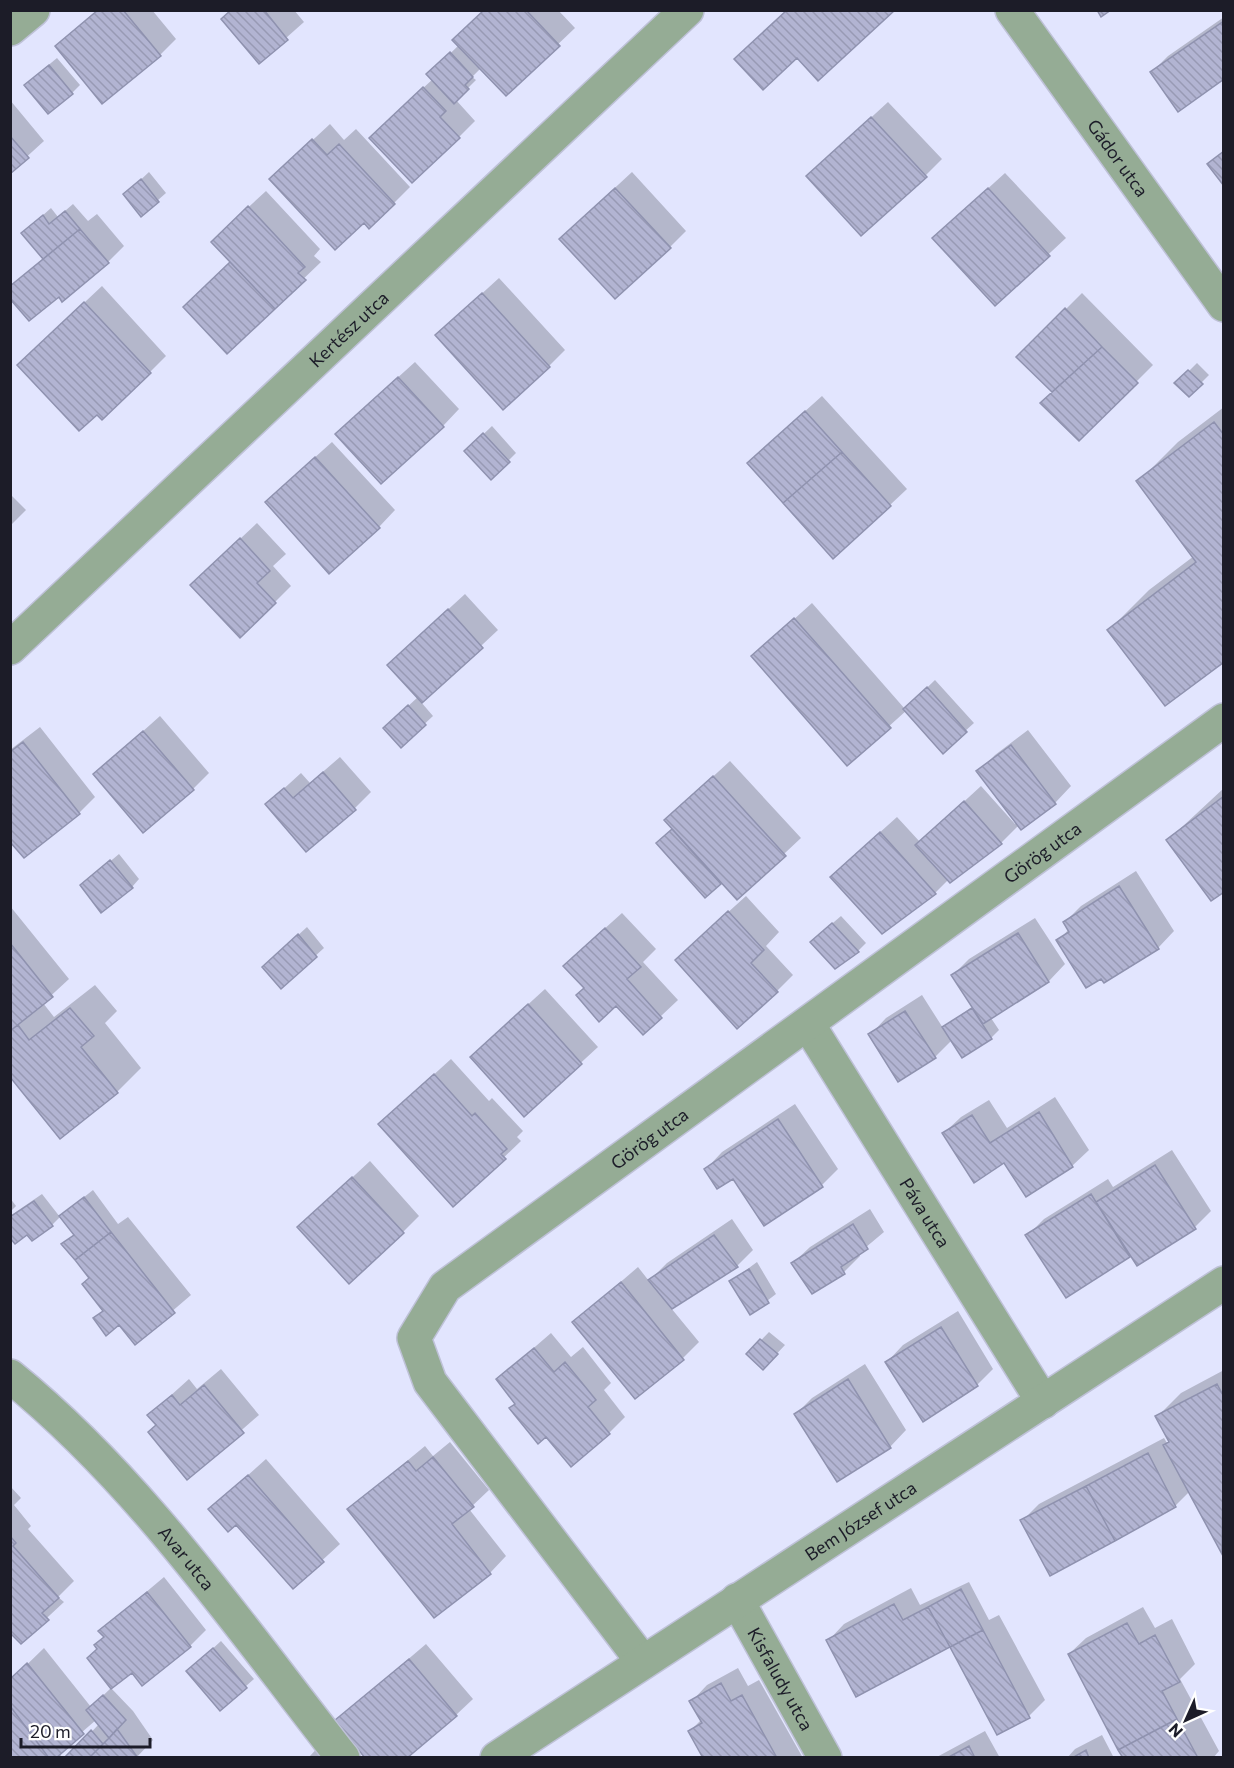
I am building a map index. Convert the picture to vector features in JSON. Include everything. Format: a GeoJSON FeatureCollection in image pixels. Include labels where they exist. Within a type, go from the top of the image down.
{"type":"FeatureCollection","features":[{"type":"Feature","properties":{"kind":"street"},"geometry":{"type":"LineString","coordinates":[[10,29],[33,10]]}},
{"type":"Feature","properties":{"kind":"street","name":"Kertész utca"},"geometry":{"type":"LineString","coordinates":[[10,648],[687,10]]}},
{"type":"Feature","properties":{"kind":"street","name":"Gádor utca"},"geometry":{"type":"LineString","coordinates":[[1012,10],[1224,305]]}},
{"type":"Feature","properties":{"kind":"street","name":"Görög utca"},"geometry":{"type":"LineString","coordinates":[[643,1662],[430,1382],[414,1338],[446,1287],[1224,720]]}},
{"type":"Feature","properties":{"kind":"street","name":"Páva utca"},"geometry":{"type":"LineString","coordinates":[[808,1024],[1043,1402]]}},
{"type":"Feature","properties":{"kind":"street","name":"Bem József utca"},"geometry":{"type":"LineString","coordinates":[[497,1758],[1223,1285]]}},
{"type":"Feature","properties":{"kind":"street","name":"Avar utca"},"geometry":{"type":"LineString","coordinates":[[10,1376],[53,1410],[156,1519],[343,1758]]}},
{"type":"Feature","properties":{"kind":"street","name":"Kisfaludy utca"},"geometry":{"type":"LineString","coordinates":[[737,1600],[825,1758]]}},
{"type":"Feature","properties":{"kind":"building"},"geometry":{"type":"Polygon","coordinates":[[[98,10],[123,10],[161,56],[102,104],[55,46],[98,10]]]}},
{"type":"Feature","properties":{"kind":"building"},"geometry":{"type":"Polygon","coordinates":[[[231,10],[264,10],[288,40],[259,64],[221,19],[231,10]]]}},
{"type":"Feature","properties":{"kind":"building"},"geometry":{"type":"Polygon","coordinates":[[[484,10],[526,10],[560,46],[506,96],[452,40],[484,10]]]}},
{"type":"Feature","properties":{"kind":"building"},"geometry":{"type":"Polygon","coordinates":[[[787,10],[895,10],[818,81],[797,58],[763,90],[734,59],[787,10]]]}},
{"type":"Feature","properties":{"kind":"building"},"geometry":{"type":"Polygon","coordinates":[[[1097,10],[1111,10],[1101,17],[1097,10]]]}},
{"type":"Feature","properties":{"kind":"building"},"geometry":{"type":"Polygon","coordinates":[[[1224,21],[1224,79],[1178,112],[1150,72],[1224,21]]]}},
{"type":"Feature","properties":{"kind":"building"},"geometry":{"type":"Polygon","coordinates":[[[450,52],[473,77],[465,85],[469,89],[454,104],[426,74],[450,52]]]}},
{"type":"Feature","properties":{"kind":"building"},"geometry":{"type":"Polygon","coordinates":[[[49,65],[73,94],[48,114],[24,85],[49,65]]]}},
{"type":"Feature","properties":{"kind":"building"},"geometry":{"type":"Polygon","coordinates":[[[423,87],[446,111],[440,117],[460,138],[412,183],[369,138],[423,87]]]}},
{"type":"Feature","properties":{"kind":"building"},"geometry":{"type":"Polygon","coordinates":[[[871,117],[927,177],[861,236],[806,176],[871,117]]]}},
{"type":"Feature","properties":{"kind":"building"},"geometry":{"type":"Polygon","coordinates":[[[10,136],[29,158],[10,174],[10,136]]]}},
{"type":"Feature","properties":{"kind":"building"},"geometry":{"type":"Polygon","coordinates":[[[312,139],[327,155],[339,144],[395,204],[369,229],[364,223],[335,250],[269,179],[312,139]]]}},
{"type":"Feature","properties":{"kind":"building"},"geometry":{"type":"Polygon","coordinates":[[[1224,151],[1224,186],[1207,164],[1224,151]]]}},
{"type":"Feature","properties":{"kind":"building"},"geometry":{"type":"Polygon","coordinates":[[[141,179],[159,202],[141,217],[123,194],[141,179]]]}},
{"type":"Feature","properties":{"kind":"building"},"geometry":{"type":"Polygon","coordinates":[[[615,188],[671,248],[615,299],[559,239],[615,188]]]}},
{"type":"Feature","properties":{"kind":"building"},"geometry":{"type":"Polygon","coordinates":[[[988,188],[1050,256],[995,306],[932,238],[988,188]]]}},
{"type":"Feature","properties":{"kind":"building"},"geometry":{"type":"Polygon","coordinates":[[[248,206],[305,267],[298,273],[306,280],[275,309],[211,242],[248,206]]]}},
{"type":"Feature","properties":{"kind":"building"},"geometry":{"type":"Polygon","coordinates":[[[65,211],[80,229],[43,259],[21,233],[43,215],[49,224],[65,211]]]}},
{"type":"Feature","properties":{"kind":"building"},"geometry":{"type":"Polygon","coordinates":[[[80,229],[109,263],[62,302],[59,297],[29,321],[10,299],[10,286],[80,229]]]}},
{"type":"Feature","properties":{"kind":"building"},"geometry":{"type":"Polygon","coordinates":[[[230,262],[275,309],[227,354],[183,307],[230,262]]]}},
{"type":"Feature","properties":{"kind":"building"},"geometry":{"type":"Polygon","coordinates":[[[482,293],[550,367],[503,410],[435,335],[482,293]]]}},
{"type":"Feature","properties":{"kind":"building"},"geometry":{"type":"Polygon","coordinates":[[[84,302],[151,373],[102,420],[97,415],[79,431],[17,365],[84,302]]]}},
{"type":"Feature","properties":{"kind":"building"},"geometry":{"type":"Polygon","coordinates":[[[1065,308],[1102,347],[1052,392],[1016,357],[1065,308]]]}},
{"type":"Feature","properties":{"kind":"building"},"geometry":{"type":"Polygon","coordinates":[[[1102,347],[1138,383],[1079,441],[1040,403],[1102,347]]]}},
{"type":"Feature","properties":{"kind":"building"},"geometry":{"type":"Polygon","coordinates":[[[1188,370],[1203,384],[1189,397],[1174,383],[1188,370]]]}},
{"type":"Feature","properties":{"kind":"building"},"geometry":{"type":"Polygon","coordinates":[[[398,377],[444,427],[381,484],[335,434],[398,377]]]}},
{"type":"Feature","properties":{"kind":"building"},"geometry":{"type":"Polygon","coordinates":[[[805,411],[842,452],[783,503],[747,463],[805,411]]]}},
{"type":"Feature","properties":{"kind":"building"},"geometry":{"type":"Polygon","coordinates":[[[1214,422],[1224,435],[1224,662],[1165,706],[1107,630],[1196,562],[1136,481],[1214,422]]]}},
{"type":"Feature","properties":{"kind":"building"},"geometry":{"type":"Polygon","coordinates":[[[483,433],[510,462],[491,480],[464,451],[483,433]]]}},
{"type":"Feature","properties":{"kind":"building"},"geometry":{"type":"Polygon","coordinates":[[[842,452],[891,506],[833,559],[783,503],[842,452]]]}},
{"type":"Feature","properties":{"kind":"building"},"geometry":{"type":"Polygon","coordinates":[[[315,457],[380,528],[329,574],[265,502],[315,457]]]}},
{"type":"Feature","properties":{"kind":"building"},"geometry":{"type":"Polygon","coordinates":[[[240,538],[270,571],[257,583],[276,603],[240,638],[190,585],[240,538]]]}},
{"type":"Feature","properties":{"kind":"building"},"geometry":{"type":"Polygon","coordinates":[[[448,609],[483,648],[422,703],[387,665],[448,609]]]}},
{"type":"Feature","properties":{"kind":"building"},"geometry":{"type":"Polygon","coordinates":[[[794,618],[891,728],[847,766],[751,656],[794,618]]]}},
{"type":"Feature","properties":{"kind":"building"},"geometry":{"type":"Polygon","coordinates":[[[927,687],[967,732],[943,754],[903,709],[927,687]]]}},
{"type":"Feature","properties":{"kind":"building"},"geometry":{"type":"Polygon","coordinates":[[[408,705],[426,725],[401,748],[383,728],[408,705]]]}},
{"type":"Feature","properties":{"kind":"building"},"geometry":{"type":"Polygon","coordinates":[[[143,731],[194,790],[143,833],[93,774],[143,731]]]}},
{"type":"Feature","properties":{"kind":"building"},"geometry":{"type":"Polygon","coordinates":[[[23,742],[80,814],[24,858],[10,842],[10,752],[23,742]]]}},
{"type":"Feature","properties":{"kind":"building"},"geometry":{"type":"Polygon","coordinates":[[[1011,745],[1056,804],[1021,830],[976,771],[1011,745]]]}},
{"type":"Feature","properties":{"kind":"building"},"geometry":{"type":"Polygon","coordinates":[[[323,772],[356,810],[306,852],[265,804],[284,788],[293,798],[323,772]]]}},
{"type":"Feature","properties":{"kind":"building"},"geometry":{"type":"Polygon","coordinates":[[[713,776],[786,856],[737,900],[664,820],[713,776]]]}},
{"type":"Feature","properties":{"kind":"building"},"geometry":{"type":"Polygon","coordinates":[[[1224,796],[1224,892],[1211,901],[1166,840],[1224,796]]]}},
{"type":"Feature","properties":{"kind":"building"},"geometry":{"type":"Polygon","coordinates":[[[964,801],[1002,844],[950,883],[915,845],[964,801]]]}},
{"type":"Feature","properties":{"kind":"building"},"geometry":{"type":"Polygon","coordinates":[[[672,829],[721,884],[705,898],[656,843],[672,829]]]}},
{"type":"Feature","properties":{"kind":"building"},"geometry":{"type":"Polygon","coordinates":[[[880,832],[936,894],[882,934],[830,877],[880,832]]]}},
{"type":"Feature","properties":{"kind":"building"},"geometry":{"type":"Polygon","coordinates":[[[110,860],[133,888],[101,913],[80,885],[110,860]]]}},
{"type":"Feature","properties":{"kind":"building"},"geometry":{"type":"Polygon","coordinates":[[[1119,886],[1159,949],[1104,983],[1101,979],[1086,988],[1056,940],[1069,932],[1063,922],[1119,886]]]}},
{"type":"Feature","properties":{"kind":"building"},"geometry":{"type":"Polygon","coordinates":[[[728,911],[764,950],[751,963],[778,992],[737,1029],[675,960],[728,911]]]}},
{"type":"Feature","properties":{"kind":"building"},"geometry":{"type":"Polygon","coordinates":[[[832,923],[859,952],[835,969],[810,942],[832,923]]]}},
{"type":"Feature","properties":{"kind":"building"},"geometry":{"type":"Polygon","coordinates":[[[605,928],[641,967],[627,979],[662,1018],[643,1035],[616,1006],[599,1022],[576,995],[584,988],[563,966],[605,928]]]}},
{"type":"Feature","properties":{"kind":"building"},"geometry":{"type":"Polygon","coordinates":[[[1018,933],[1049,982],[983,1024],[951,975],[1018,933]]]}},
{"type":"Feature","properties":{"kind":"building"},"geometry":{"type":"Polygon","coordinates":[[[298,934],[317,957],[281,989],[262,967],[298,934]]]}},
{"type":"Feature","properties":{"kind":"building"},"geometry":{"type":"Polygon","coordinates":[[[10,943],[53,997],[10,1031],[10,943]]]}},
{"type":"Feature","properties":{"kind":"building"},"geometry":{"type":"Polygon","coordinates":[[[528,1004],[582,1064],[524,1117],[470,1057],[528,1004]]]}},
{"type":"Feature","properties":{"kind":"building"},"geometry":{"type":"Polygon","coordinates":[[[70,1008],[94,1036],[81,1047],[118,1093],[60,1139],[10,1077],[10,1031],[18,1025],[29,1040],[70,1008]]]}},
{"type":"Feature","properties":{"kind":"building"},"geometry":{"type":"Polygon","coordinates":[[[972,1008],[992,1039],[962,1058],[942,1027],[972,1008]]]}},
{"type":"Feature","properties":{"kind":"building"},"geometry":{"type":"Polygon","coordinates":[[[905,1011],[936,1058],[898,1082],[868,1034],[905,1011]]]}},
{"type":"Feature","properties":{"kind":"building"},"geometry":{"type":"Polygon","coordinates":[[[434,1074],[472,1116],[475,1113],[507,1149],[501,1154],[506,1159],[453,1207],[378,1124],[434,1074]]]}},
{"type":"Feature","properties":{"kind":"building"},"geometry":{"type":"Polygon","coordinates":[[[1039,1112],[1073,1167],[1026,1197],[1004,1163],[974,1183],[942,1133],[972,1115],[990,1143],[1039,1112]]]}},
{"type":"Feature","properties":{"kind":"building"},"geometry":{"type":"Polygon","coordinates":[[[778,1119],[823,1187],[764,1226],[733,1179],[717,1189],[704,1169],[778,1119]]]}},
{"type":"Feature","properties":{"kind":"building"},"geometry":{"type":"Polygon","coordinates":[[[1155,1165],[1196,1229],[1137,1266],[1096,1202],[1155,1165]]]}},
{"type":"Feature","properties":{"kind":"building"},"geometry":{"type":"Polygon","coordinates":[[[352,1177],[404,1233],[349,1284],[297,1227],[352,1177]]]}},
{"type":"Feature","properties":{"kind":"building"},"geometry":{"type":"Polygon","coordinates":[[[1091,1194],[1130,1257],[1066,1298],[1025,1235],[1091,1194]]]}},
{"type":"Feature","properties":{"kind":"building"},"geometry":{"type":"Polygon","coordinates":[[[84,1197],[111,1232],[75,1260],[61,1244],[74,1235],[59,1216],[84,1197]]]}},
{"type":"Feature","properties":{"kind":"building"},"geometry":{"type":"Polygon","coordinates":[[[34,1201],[53,1226],[32,1241],[27,1235],[15,1244],[10,1238],[10,1217],[34,1201]]]}},
{"type":"Feature","properties":{"kind":"building"},"geometry":{"type":"Polygon","coordinates":[[[853,1224],[868,1249],[841,1267],[845,1274],[812,1294],[791,1263],[853,1224]]]}},
{"type":"Feature","properties":{"kind":"building"},"geometry":{"type":"Polygon","coordinates":[[[111,1232],[175,1313],[135,1345],[119,1325],[106,1336],[93,1318],[103,1311],[82,1284],[89,1278],[75,1260],[111,1232]]]}},
{"type":"Feature","properties":{"kind":"building"},"geometry":{"type":"Polygon","coordinates":[[[714,1235],[738,1267],[672,1309],[648,1280],[714,1235]]]}},
{"type":"Feature","properties":{"kind":"building"},"geometry":{"type":"Polygon","coordinates":[[[749,1269],[769,1303],[750,1315],[729,1281],[749,1269]]]}},
{"type":"Feature","properties":{"kind":"building"},"geometry":{"type":"Polygon","coordinates":[[[621,1282],[684,1360],[635,1399],[572,1322],[621,1282]]]}},
{"type":"Feature","properties":{"kind":"building"},"geometry":{"type":"Polygon","coordinates":[[[941,1327],[978,1386],[923,1422],[885,1362],[941,1327]]]}},
{"type":"Feature","properties":{"kind":"building"},"geometry":{"type":"Polygon","coordinates":[[[760,1339],[778,1354],[763,1370],[746,1354],[760,1339]]]}},
{"type":"Feature","properties":{"kind":"building"},"geometry":{"type":"Polygon","coordinates":[[[534,1348],[554,1372],[565,1362],[596,1400],[588,1407],[610,1434],[571,1467],[546,1437],[538,1444],[509,1408],[515,1404],[496,1379],[534,1348]]]}},
{"type":"Feature","properties":{"kind":"building"},"geometry":{"type":"Polygon","coordinates":[[[848,1379],[891,1448],[837,1482],[794,1414],[848,1379]]]}},
{"type":"Feature","properties":{"kind":"building"},"geometry":{"type":"Polygon","coordinates":[[[1217,1384],[1224,1397],[1222,1554],[1163,1445],[1169,1442],[1155,1416],[1217,1384]]]}},
{"type":"Feature","properties":{"kind":"building"},"geometry":{"type":"Polygon","coordinates":[[[204,1385],[244,1433],[187,1480],[148,1432],[156,1425],[147,1415],[172,1395],[180,1405],[204,1385]]]}},
{"type":"Feature","properties":{"kind":"building"},"geometry":{"type":"Polygon","coordinates":[[[1148,1453],[1176,1507],[1115,1541],[1086,1486],[1148,1453]]]}},
{"type":"Feature","properties":{"kind":"building"},"geometry":{"type":"Polygon","coordinates":[[[433,1457],[474,1507],[452,1524],[491,1574],[434,1618],[347,1509],[408,1461],[416,1471],[433,1457]]]}},
{"type":"Feature","properties":{"kind":"building"},"geometry":{"type":"Polygon","coordinates":[[[248,1475],[324,1562],[293,1589],[236,1525],[228,1532],[208,1509],[248,1475]]]}},
{"type":"Feature","properties":{"kind":"building"},"geometry":{"type":"Polygon","coordinates":[[[1086,1486],[1115,1541],[1050,1576],[1020,1520],[1086,1486]]]}},
{"type":"Feature","properties":{"kind":"building"},"geometry":{"type":"Polygon","coordinates":[[[10,1536],[16,1543],[13,1546],[59,1598],[42,1613],[49,1620],[21,1644],[10,1633],[10,1536]]]}},
{"type":"Feature","properties":{"kind":"building"},"geometry":{"type":"Polygon","coordinates":[[[961,1589],[983,1630],[950,1647],[928,1607],[961,1589]]]}},
{"type":"Feature","properties":{"kind":"building"},"geometry":{"type":"Polygon","coordinates":[[[147,1592],[191,1647],[142,1686],[132,1673],[111,1689],[87,1658],[97,1649],[94,1645],[104,1637],[98,1631],[147,1592]]]}},
{"type":"Feature","properties":{"kind":"building"},"geometry":{"type":"Polygon","coordinates":[[[894,1604],[903,1620],[928,1607],[950,1647],[856,1697],[826,1640],[894,1604]]]}},
{"type":"Feature","properties":{"kind":"building"},"geometry":{"type":"Polygon","coordinates":[[[1127,1623],[1139,1644],[1155,1635],[1180,1682],[1162,1691],[1177,1719],[1118,1750],[1068,1654],[1127,1623]]]}},
{"type":"Feature","properties":{"kind":"building"},"geometry":{"type":"Polygon","coordinates":[[[983,1630],[1030,1718],[997,1735],[950,1647],[983,1630]]]}},
{"type":"Feature","properties":{"kind":"building"},"geometry":{"type":"Polygon","coordinates":[[[213,1648],[247,1688],[220,1711],[186,1671],[213,1648]]]}},
{"type":"Feature","properties":{"kind":"building"},"geometry":{"type":"Polygon","coordinates":[[[409,1659],[457,1716],[407,1758],[365,1758],[335,1720],[409,1659]]]}},
{"type":"Feature","properties":{"kind":"building"},"geometry":{"type":"Polygon","coordinates":[[[27,1663],[84,1734],[56,1758],[49,1758],[10,1706],[10,1679],[27,1663]]]}},
{"type":"Feature","properties":{"kind":"building"},"geometry":{"type":"Polygon","coordinates":[[[721,1683],[731,1701],[742,1695],[777,1758],[703,1758],[688,1731],[702,1723],[689,1701],[721,1683]]]}},
{"type":"Feature","properties":{"kind":"building"},"geometry":{"type":"Polygon","coordinates":[[[103,1695],[126,1720],[109,1738],[86,1710],[103,1695]]]}},
{"type":"Feature","properties":{"kind":"building"},"geometry":{"type":"Polygon","coordinates":[[[10,1706],[49,1758],[10,1758],[10,1706]]]}},
{"type":"Feature","properties":{"kind":"building"},"geometry":{"type":"Polygon","coordinates":[[[1177,1719],[1198,1758],[1123,1758],[1118,1750],[1177,1719]]]}},
{"type":"Feature","properties":{"kind":"building"},"geometry":{"type":"Polygon","coordinates":[[[117,1729],[138,1758],[89,1758],[109,1738],[117,1729]]]}},
{"type":"Feature","properties":{"kind":"building"},"geometry":{"type":"Polygon","coordinates":[[[91,1730],[103,1744],[89,1758],[64,1758],[91,1730]]]}},
{"type":"Feature","properties":{"kind":"building"},"geometry":{"type":"Polygon","coordinates":[[[969,1746],[975,1758],[947,1758],[969,1746]]]}},
{"type":"Feature","properties":{"kind":"building"},"geometry":{"type":"Polygon","coordinates":[[[1086,1750],[1089,1758],[1072,1758],[1086,1750]]]}}]}
